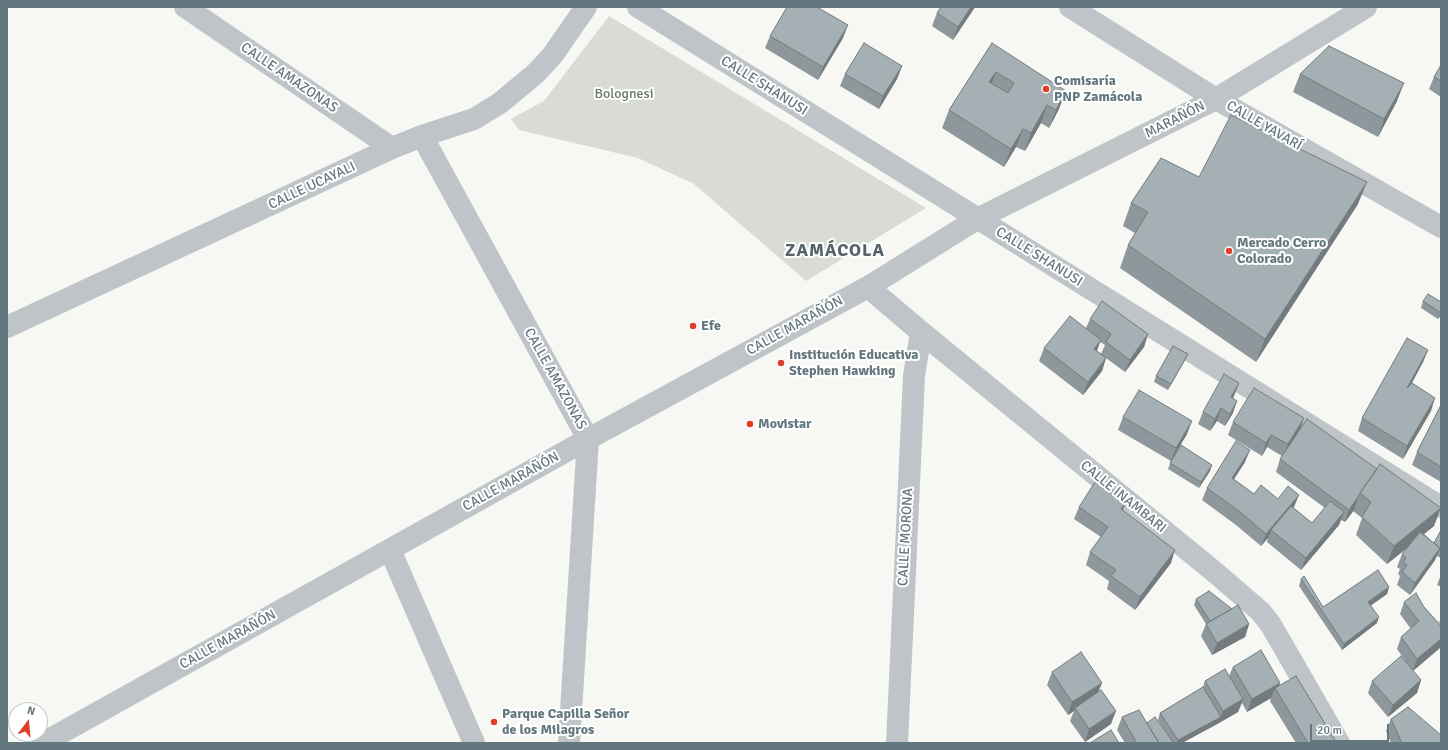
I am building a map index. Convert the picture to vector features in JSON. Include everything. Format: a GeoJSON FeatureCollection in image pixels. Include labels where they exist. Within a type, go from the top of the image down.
{"type":"FeatureCollection","features":[{"type":"Feature","properties":{"kind":"street","name":"CALLE AMAZONAS"},"geometry":{"type":"LineString","coordinates":[[185,7],[392,148]]}},
{"type":"Feature","properties":{"kind":"street","name":"CALLE UCAYALI"},"geometry":{"type":"LineString","coordinates":[[7,327],[392,148],[422,136],[474,119],[500,103],[520,88],[552,56],[586,7]]}},
{"type":"Feature","properties":{"kind":"street","name":"CALLE SHANUSI"},"geometry":{"type":"LineString","coordinates":[[638,7],[1441,507]]}},
{"type":"Feature","properties":{"kind":"street","name":"CALLE YAVARÍ"},"geometry":{"type":"LineString","coordinates":[[1070,7],[1216,99],[1441,227]]}},
{"type":"Feature","properties":{"kind":"street","name":"MARAÑÓN"},"geometry":{"type":"LineString","coordinates":[[977,218],[1216,99],[1366,7]]}},
{"type":"Feature","properties":{"kind":"street","name":"CALLE AMAZONAS"},"geometry":{"type":"LineString","coordinates":[[422,136],[588,439],[569,743]]}},
{"type":"Feature","properties":{"kind":"street","name":"CALLE MARAÑÓN"},"geometry":{"type":"LineString","coordinates":[[43,743],[588,439],[868,286],[977,218]]}},
{"type":"Feature","properties":{"kind":"street","name":"CALLE INAMBARI"},"geometry":{"type":"LineString","coordinates":[[868,286],[920,332],[1261,612],[1271,625],[1338,743]]}},
{"type":"Feature","properties":{"kind":"street","name":"CALLE MORONA"},"geometry":{"type":"LineString","coordinates":[[897,743],[914,376],[920,332]]}},
{"type":"Feature","properties":{"kind":"street"},"geometry":{"type":"LineString","coordinates":[[390,550],[474,743]]}},
{"type":"Feature","properties":{"kind":"green space","name":"Bolognesi"},"geometry":{"type":"Polygon","coordinates":[[[609,16],[926,208],[806,281],[694,184],[638,158],[519,130],[511,119],[544,101],[609,16]]]}},
{"type":"Feature","properties":{"kind":"building"},"geometry":{"type":"Polygon","coordinates":[[[787,7],[817,7],[848,25],[823,67],[770,36],[787,7]]]}},
{"type":"Feature","properties":{"kind":"building"},"geometry":{"type":"Polygon","coordinates":[[[941,7],[971,7],[958,27],[937,13],[941,7]]]}},
{"type":"Feature","properties":{"kind":"building"},"geometry":{"type":"Polygon","coordinates":[[[864,43],[902,66],[883,96],[845,74],[864,43]]]}},
{"type":"Feature","properties":{"kind":"building"},"geometry":{"type":"Polygon","coordinates":[[[992,43],[1066,91],[1056,110],[1047,105],[1031,133],[1023,129],[1011,149],[949,110],[992,43]],[[996,72],[989,82],[1008,93],[1014,83],[996,72]]]}},
{"type":"Feature","properties":{"kind":"building"},"geometry":{"type":"Polygon","coordinates":[[[1329,46],[1404,83],[1384,119],[1300,74],[1329,46]]]}},
{"type":"Feature","properties":{"kind":"building"},"geometry":{"type":"Polygon","coordinates":[[[1441,65],[1441,81],[1434,77],[1441,65]]]}},
{"type":"Feature","properties":{"kind":"building","name":"Mercado Cerro Colorado"},"geometry":{"type":"Polygon","coordinates":[[[1231,115],[1367,182],[1265,339],[1128,245],[1148,212],[1131,203],[1161,158],[1199,177],[1231,115]]]}},
{"type":"Feature","properties":{"kind":"building"},"geometry":{"type":"Polygon","coordinates":[[[1428,294],[1441,302],[1441,313],[1423,301],[1428,294]]]}},
{"type":"Feature","properties":{"kind":"building"},"geometry":{"type":"Polygon","coordinates":[[[1102,301],[1148,334],[1130,360],[1106,342],[1111,334],[1090,319],[1102,301]]]}},
{"type":"Feature","properties":{"kind":"building"},"geometry":{"type":"Polygon","coordinates":[[[1070,316],[1101,340],[1094,349],[1106,358],[1088,382],[1044,348],[1070,316]]]}},
{"type":"Feature","properties":{"kind":"building"},"geometry":{"type":"Polygon","coordinates":[[[1407,338],[1428,350],[1407,388],[1412,383],[1435,398],[1407,446],[1362,418],[1407,338]]]}},
{"type":"Feature","properties":{"kind":"building"},"geometry":{"type":"Polygon","coordinates":[[[1173,346],[1188,354],[1171,384],[1156,376],[1173,346]]]}},
{"type":"Feature","properties":{"kind":"building"},"geometry":{"type":"Polygon","coordinates":[[[1224,374],[1239,383],[1231,397],[1237,401],[1230,414],[1221,408],[1215,419],[1203,412],[1224,374]]]}},
{"type":"Feature","properties":{"kind":"building"},"geometry":{"type":"Polygon","coordinates":[[[1254,388],[1304,418],[1288,444],[1271,435],[1266,443],[1233,422],[1254,388]]]}},
{"type":"Feature","properties":{"kind":"building"},"geometry":{"type":"Polygon","coordinates":[[[1139,390],[1192,421],[1176,448],[1123,417],[1139,390]]]}},
{"type":"Feature","properties":{"kind":"building"},"geometry":{"type":"Polygon","coordinates":[[[1441,405],[1441,467],[1417,452],[1441,405]]]}},
{"type":"Feature","properties":{"kind":"building"},"geometry":{"type":"Polygon","coordinates":[[[1307,419],[1377,469],[1349,510],[1280,459],[1307,419]]]}},
{"type":"Feature","properties":{"kind":"building"},"geometry":{"type":"Polygon","coordinates":[[[1236,441],[1250,450],[1232,478],[1254,494],[1261,485],[1278,499],[1288,486],[1299,495],[1266,534],[1240,512],[1207,488],[1236,441]]]}},
{"type":"Feature","properties":{"kind":"building"},"geometry":{"type":"Polygon","coordinates":[[[1181,445],[1212,465],[1201,482],[1170,463],[1181,445]]]}},
{"type":"Feature","properties":{"kind":"building"},"geometry":{"type":"Polygon","coordinates":[[[1380,464],[1441,508],[1394,546],[1362,517],[1371,502],[1360,493],[1380,464]]]}},
{"type":"Feature","properties":{"kind":"building"},"geometry":{"type":"Polygon","coordinates":[[[1097,479],[1127,500],[1121,509],[1175,550],[1140,597],[1111,576],[1116,570],[1090,552],[1108,527],[1079,507],[1097,479]]]}},
{"type":"Feature","properties":{"kind":"building"},"geometry":{"type":"Polygon","coordinates":[[[1330,501],[1344,512],[1306,558],[1271,530],[1291,506],[1312,523],[1330,501]]]}},
{"type":"Feature","properties":{"kind":"building"},"geometry":{"type":"Polygon","coordinates":[[[1441,530],[1441,551],[1439,550],[1440,548],[1434,543],[1441,530]]]}},
{"type":"Feature","properties":{"kind":"building"},"geometry":{"type":"Polygon","coordinates":[[[1420,532],[1440,548],[1415,583],[1402,572],[1407,565],[1403,562],[1406,558],[1402,554],[1420,532]]]}},
{"type":"Feature","properties":{"kind":"building"},"geometry":{"type":"Polygon","coordinates":[[[1378,570],[1389,587],[1368,602],[1379,617],[1344,644],[1301,579],[1304,576],[1323,607],[1378,570]]]}},
{"type":"Feature","properties":{"kind":"building"},"geometry":{"type":"Polygon","coordinates":[[[1209,591],[1232,609],[1210,621],[1196,599],[1209,591]]]}},
{"type":"Feature","properties":{"kind":"building"},"geometry":{"type":"Polygon","coordinates":[[[1416,593],[1424,607],[1441,626],[1441,639],[1417,659],[1401,637],[1419,621],[1404,602],[1416,593]]]}},
{"type":"Feature","properties":{"kind":"building"},"geometry":{"type":"Polygon","coordinates":[[[1238,605],[1249,624],[1217,643],[1206,624],[1238,605]]]}},
{"type":"Feature","properties":{"kind":"building"},"geometry":{"type":"Polygon","coordinates":[[[1261,650],[1280,683],[1252,699],[1233,667],[1261,650]]]}},
{"type":"Feature","properties":{"kind":"building"},"geometry":{"type":"Polygon","coordinates":[[[1081,652],[1102,683],[1072,702],[1052,672],[1081,652]]]}},
{"type":"Feature","properties":{"kind":"building"},"geometry":{"type":"Polygon","coordinates":[[[1401,656],[1421,680],[1393,705],[1372,681],[1401,656]]]}},
{"type":"Feature","properties":{"kind":"building"},"geometry":{"type":"Polygon","coordinates":[[[1225,669],[1243,699],[1223,711],[1205,681],[1225,669]]]}},
{"type":"Feature","properties":{"kind":"building"},"geometry":{"type":"Polygon","coordinates":[[[1296,676],[1335,740],[1330,743],[1308,743],[1275,688],[1296,676]]]}},
{"type":"Feature","properties":{"kind":"building"},"geometry":{"type":"Polygon","coordinates":[[[1203,687],[1221,717],[1178,740],[1160,713],[1203,687]]]}},
{"type":"Feature","properties":{"kind":"building"},"geometry":{"type":"Polygon","coordinates":[[[1101,690],[1116,711],[1089,729],[1075,708],[1101,690]]]}},
{"type":"Feature","properties":{"kind":"building"},"geometry":{"type":"Polygon","coordinates":[[[1408,707],[1441,735],[1441,743],[1402,743],[1391,719],[1408,707]]]}},
{"type":"Feature","properties":{"kind":"building"},"geometry":{"type":"Polygon","coordinates":[[[1139,710],[1159,743],[1137,743],[1122,717],[1139,710]]]}},
{"type":"Feature","properties":{"kind":"building"},"geometry":{"type":"Polygon","coordinates":[[[1155,717],[1173,742],[1172,743],[1159,743],[1147,723],[1155,717]]]}},
{"type":"Feature","properties":{"kind":"building"},"geometry":{"type":"Polygon","coordinates":[[[1111,730],[1119,743],[1090,743],[1111,730]]]}},
{"type":"Feature","properties":{"kind":"place","name":"Comisaría PNP Zamácola"},"geometry":{"type":"Point","coordinates":[1046,89]}},
{"type":"Feature","properties":{"kind":"place","name":"Mercado Cerro Colorado"},"geometry":{"type":"Point","coordinates":[1229,251]}},
{"type":"Feature","properties":{"kind":"place","name":"Efe"},"geometry":{"type":"Point","coordinates":[693,326]}},
{"type":"Feature","properties":{"kind":"place","name":"Institución Educativa Stephen Hawking"},"geometry":{"type":"Point","coordinates":[781,363]}},
{"type":"Feature","properties":{"kind":"place","name":"Movistar"},"geometry":{"type":"Point","coordinates":[750,424]}},
{"type":"Feature","properties":{"kind":"place","name":"Parque Capilla Señor de los Milagros"},"geometry":{"type":"Point","coordinates":[494,722]}},
{"type":"Feature","properties":{"kind":"district","name":"ZAMÁCOLA"},"geometry":{"type":"Point","coordinates":[835,251]}}]}
